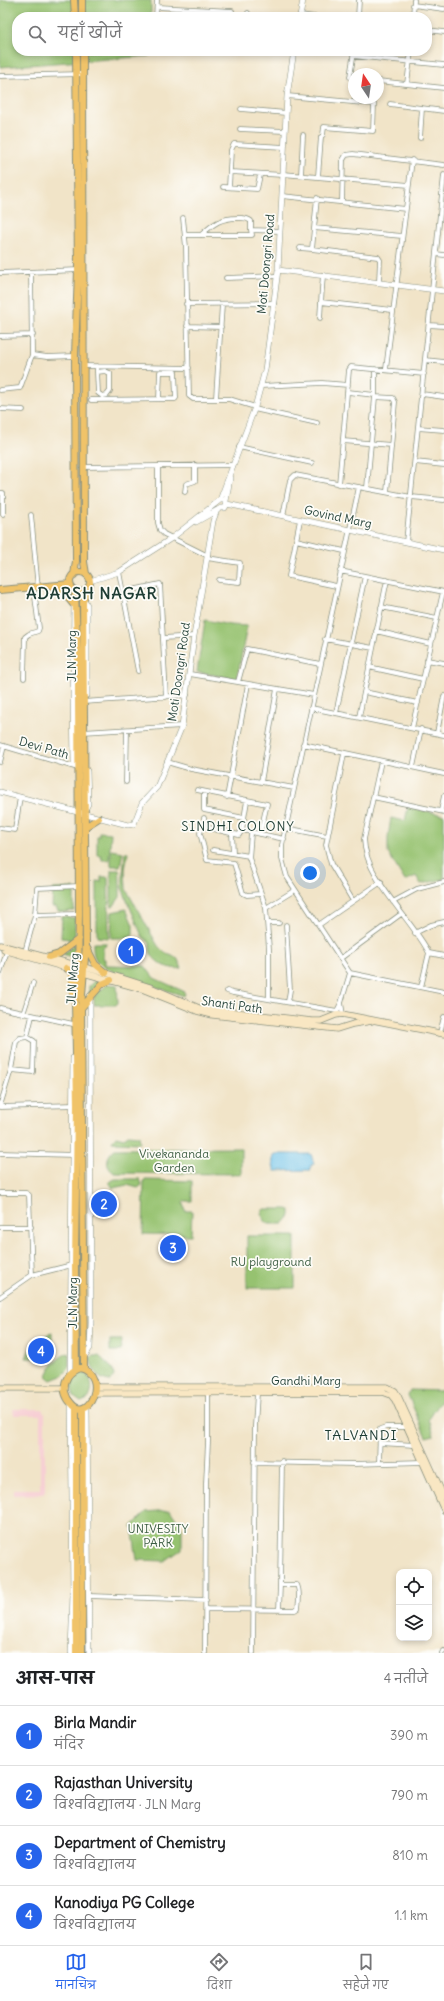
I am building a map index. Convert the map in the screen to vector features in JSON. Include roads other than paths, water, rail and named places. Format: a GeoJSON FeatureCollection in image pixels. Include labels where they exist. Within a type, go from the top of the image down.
{"type":"FeatureCollection","features":[{"type":"Feature","properties":{"kind":"main road"},"geometry":{"type":"LineString","coordinates":[[74,0],[75,12]]}},
{"type":"Feature","properties":{"kind":"main road"},"geometry":{"type":"LineString","coordinates":[[82,0],[82,12]]}},
{"type":"Feature","properties":{"kind":"main road"},"geometry":{"type":"LineString","coordinates":[[77,56],[80,74]]}},
{"type":"Feature","properties":{"kind":"main road"},"geometry":{"type":"LineString","coordinates":[[70,584],[75,591],[81,592],[89,587],[90,581],[86,574],[84,562],[84,366],[81,270],[80,74],[82,56]]}},
{"type":"Feature","properties":{"kind":"main road"},"geometry":{"type":"LineString","coordinates":[[70,584],[74,574],[76,561],[75,356],[81,270]]}},
{"type":"Feature","properties":{"kind":"main road"},"geometry":{"type":"LineString","coordinates":[[75,438],[83,437]]}},
{"type":"Feature","properties":{"kind":"main road"},"geometry":{"type":"LineString","coordinates":[[74,574],[80,572],[86,574]]}},
{"type":"Feature","properties":{"kind":"main road"},"geometry":{"type":"LineString","coordinates":[[0,590],[70,584]]}},
{"type":"Feature","properties":{"kind":"main road"},"geometry":{"type":"LineString","coordinates":[[52,586],[75,602]]}},
{"type":"Feature","properties":{"kind":"main road","name":"JLN Marg"},"geometry":{"type":"LineString","coordinates":[[81,965],[86,945],[84,599],[86,590]]}},
{"type":"Feature","properties":{"kind":"main road","name":"JLN Marg"},"geometry":{"type":"LineString","coordinates":[[75,591],[79,939],[82,1007],[73,1265],[76,1369]]}},
{"type":"Feature","properties":{"kind":"main road"},"geometry":{"type":"LineString","coordinates":[[85,826],[99,818]]}},
{"type":"Feature","properties":{"kind":"main road"},"geometry":{"type":"LineString","coordinates":[[49,958],[59,954],[79,939]]}},
{"type":"Feature","properties":{"kind":"main road"},"geometry":{"type":"LineString","coordinates":[[0,945],[81,965],[150,987],[207,1010],[312,1021],[321,1021],[335,1014],[374,1020],[442,1034]]}},
{"type":"Feature","properties":{"kind":"main road"},"geometry":{"type":"LineString","coordinates":[[86,945],[90,957],[106,973]]}},
{"type":"Feature","properties":{"kind":"main road","name":"Shanti Path"},"geometry":{"type":"LineString","coordinates":[[0,949],[148,991],[197,1011],[213,1015],[335,1029]]}},
{"type":"Feature","properties":{"kind":"main road"},"geometry":{"type":"LineString","coordinates":[[66,968],[72,972],[74,1025]]}},
{"type":"Feature","properties":{"kind":"main road","name":"JLN Marg"},"geometry":{"type":"LineString","coordinates":[[81,972],[74,1025],[75,1105],[78,1155],[84,1369]]}},
{"type":"Feature","properties":{"kind":"main road"},"geometry":{"type":"LineString","coordinates":[[82,1007],[102,984],[111,980]]}},
{"type":"Feature","properties":{"kind":"main road"},"geometry":{"type":"LineString","coordinates":[[335,1014],[331,1024],[335,1029],[374,1020]]}},
{"type":"Feature","properties":{"kind":"main road"},"geometry":{"type":"LineString","coordinates":[[344,1015],[347,1024],[345,1027]]}},
{"type":"Feature","properties":{"kind":"main road"},"geometry":{"type":"LineString","coordinates":[[76,1369],[84,1369],[93,1378],[95,1390],[92,1401],[82,1408],[71,1403],[66,1394],[65,1388],[70,1373],[76,1369]]}},
{"type":"Feature","properties":{"kind":"main road","name":"Gandhi Marg"},"geometry":{"type":"LineString","coordinates":[[95,1390],[387,1387],[395,1391],[398,1396],[444,1497]]}},
{"type":"Feature","properties":{"kind":"main road"},"geometry":{"type":"LineString","coordinates":[[0,1388],[65,1388]]}},
{"type":"Feature","properties":{"kind":"main road","name":"Gandhi Marg"},"geometry":{"type":"LineString","coordinates":[[95,1390],[208,1393],[384,1392],[391,1395],[395,1400],[444,1510]]}},
{"type":"Feature","properties":{"kind":"main road"},"geometry":{"type":"LineString","coordinates":[[76,1653],[82,1408]]}},
{"type":"Feature","properties":{"kind":"main road"},"geometry":{"type":"LineString","coordinates":[[82,1408],[82,1653]]}},
{"type":"Feature","properties":{"kind":"street"},"geometry":{"type":"LineString","coordinates":[[156,12],[157,0]]}},
{"type":"Feature","properties":{"kind":"street"},"geometry":{"type":"LineString","coordinates":[[301,12],[303,0]]}},
{"type":"Feature","properties":{"kind":"street"},"geometry":{"type":"LineString","coordinates":[[358,12],[359,0]]}},
{"type":"Feature","properties":{"kind":"street"},"geometry":{"type":"LineString","coordinates":[[413,12],[414,0]]}},
{"type":"Feature","properties":{"kind":"street"},"geometry":{"type":"LineString","coordinates":[[413,5],[444,9]]}},
{"type":"Feature","properties":{"kind":"street"},"geometry":{"type":"LineString","coordinates":[[157,7],[232,11]]}},
{"type":"Feature","properties":{"kind":"street"},"geometry":{"type":"LineString","coordinates":[[432,31],[444,32]]}},
{"type":"Feature","properties":{"kind":"street","name":"Moti Doongri Road"},"geometry":{"type":"LineString","coordinates":[[226,503],[233,465],[261,386],[274,303],[278,270],[287,96],[293,56]]}},
{"type":"Feature","properties":{"kind":"street"},"geometry":{"type":"LineString","coordinates":[[351,68],[353,56],[444,65]]}},
{"type":"Feature","properties":{"kind":"street"},"geometry":{"type":"LineString","coordinates":[[407,84],[411,56]]}},
{"type":"Feature","properties":{"kind":"street"},"geometry":{"type":"LineString","coordinates":[[0,76],[80,74]]}},
{"type":"Feature","properties":{"kind":"street"},"geometry":{"type":"LineString","coordinates":[[384,82],[444,88]]}},
{"type":"Feature","properties":{"kind":"street"},"geometry":{"type":"LineString","coordinates":[[287,96],[348,102]]}},
{"type":"Feature","properties":{"kind":"street"},"geometry":{"type":"LineString","coordinates":[[318,176],[324,126],[373,131],[374,104]]}},
{"type":"Feature","properties":{"kind":"street"},"geometry":{"type":"LineString","coordinates":[[390,104],[444,111]]}},
{"type":"Feature","properties":{"kind":"street"},"geometry":{"type":"LineString","coordinates":[[420,138],[422,108]]}},
{"type":"Feature","properties":{"kind":"street"},"geometry":{"type":"LineString","coordinates":[[241,109],[286,113]]}},
{"type":"Feature","properties":{"kind":"street"},"geometry":{"type":"LineString","coordinates":[[240,129],[285,131]]}},
{"type":"Feature","properties":{"kind":"street"},"geometry":{"type":"LineString","coordinates":[[301,175],[303,134]]}},
{"type":"Feature","properties":{"kind":"street"},"geometry":{"type":"LineString","coordinates":[[229,187],[231,150],[234,144],[284,147]]}},
{"type":"Feature","properties":{"kind":"street"},"geometry":{"type":"LineString","coordinates":[[342,202],[344,178],[343,160],[346,155],[353,154],[412,160],[444,165]]}},
{"type":"Feature","properties":{"kind":"street"},"geometry":{"type":"LineString","coordinates":[[386,369],[395,285],[412,160]]}},
{"type":"Feature","properties":{"kind":"street"},"geometry":{"type":"LineString","coordinates":[[231,172],[260,175],[318,176],[409,185]]}},
{"type":"Feature","properties":{"kind":"street"},"geometry":{"type":"LineString","coordinates":[[223,187],[257,189],[260,175]]}},
{"type":"Feature","properties":{"kind":"street"},"geometry":{"type":"LineString","coordinates":[[406,542],[436,254],[442,221],[444,175]]}},
{"type":"Feature","properties":{"kind":"street"},"geometry":{"type":"LineString","coordinates":[[282,196],[317,198],[406,210]]}},
{"type":"Feature","properties":{"kind":"street"},"geometry":{"type":"LineString","coordinates":[[312,249],[317,198]]}},
{"type":"Feature","properties":{"kind":"street"},"geometry":{"type":"LineString","coordinates":[[183,218],[185,235],[190,398],[216,398],[237,401],[254,408],[317,423]]}},
{"type":"Feature","properties":{"kind":"street"},"geometry":{"type":"LineString","coordinates":[[185,235],[202,235],[252,235],[250,220],[247,218],[227,218],[215,222],[202,235]]}},
{"type":"Feature","properties":{"kind":"street"},"geometry":{"type":"LineString","coordinates":[[314,228],[402,236]]}},
{"type":"Feature","properties":{"kind":"street"},"geometry":{"type":"LineString","coordinates":[[251,230],[280,231]]}},
{"type":"Feature","properties":{"kind":"street"},"geometry":{"type":"LineString","coordinates":[[300,248],[378,257],[380,260],[379,282]]}},
{"type":"Feature","properties":{"kind":"street"},"geometry":{"type":"LineString","coordinates":[[436,254],[444,255]]}},
{"type":"Feature","properties":{"kind":"street"},"geometry":{"type":"LineString","coordinates":[[0,273],[81,270]]}},
{"type":"Feature","properties":{"kind":"street"},"geometry":{"type":"LineString","coordinates":[[278,270],[444,291]]}},
{"type":"Feature","properties":{"kind":"street"},"geometry":{"type":"LineString","coordinates":[[0,390],[20,388],[32,355],[33,335],[31,272]]}},
{"type":"Feature","properties":{"kind":"street"},"geometry":{"type":"LineString","coordinates":[[320,318],[323,275]]}},
{"type":"Feature","properties":{"kind":"street"},"geometry":{"type":"LineString","coordinates":[[226,278],[277,276]]}},
{"type":"Feature","properties":{"kind":"street"},"geometry":{"type":"LineString","coordinates":[[321,302],[392,310]]}},
{"type":"Feature","properties":{"kind":"street"},"geometry":{"type":"LineString","coordinates":[[186,304],[274,303]]}},
{"type":"Feature","properties":{"kind":"street"},"geometry":{"type":"LineString","coordinates":[[216,398],[222,304]]}},
{"type":"Feature","properties":{"kind":"street"},"geometry":{"type":"LineString","coordinates":[[429,325],[444,326]]}},
{"type":"Feature","properties":{"kind":"street"},"geometry":{"type":"LineString","coordinates":[[187,326],[221,327]]}},
{"type":"Feature","properties":{"kind":"street"},"geometry":{"type":"LineString","coordinates":[[0,336],[33,335]]}},
{"type":"Feature","properties":{"kind":"street"},"geometry":{"type":"LineString","coordinates":[[32,355],[47,357],[75,356]]}},
{"type":"Feature","properties":{"kind":"street"},"geometry":{"type":"LineString","coordinates":[[425,360],[444,362]]}},
{"type":"Feature","properties":{"kind":"street"},"geometry":{"type":"LineString","coordinates":[[84,366],[189,368]]}},
{"type":"Feature","properties":{"kind":"street"},"geometry":{"type":"LineString","coordinates":[[97,366],[97,372],[98,393],[102,396],[108,395],[110,391],[110,373],[105,371],[97,372]]}},
{"type":"Feature","properties":{"kind":"street"},"geometry":{"type":"LineString","coordinates":[[339,484],[351,367],[386,369],[424,374]]}},
{"type":"Feature","properties":{"kind":"street"},"geometry":{"type":"LineString","coordinates":[[367,488],[375,396],[375,369]]}},
{"type":"Feature","properties":{"kind":"street"},"geometry":{"type":"LineString","coordinates":[[91,400],[159,399],[176,398],[175,372],[160,372],[159,399]]}},
{"type":"Feature","properties":{"kind":"street"},"geometry":{"type":"LineString","coordinates":[[261,386],[322,383],[348,385]]}},
{"type":"Feature","properties":{"kind":"street"},"geometry":{"type":"LineString","coordinates":[[348,392],[395,400],[387,492]]}},
{"type":"Feature","properties":{"kind":"street"},"geometry":{"type":"LineString","coordinates":[[422,394],[444,397]]}},
{"type":"Feature","properties":{"kind":"street"},"geometry":{"type":"LineString","coordinates":[[0,409],[23,410]]}},
{"type":"Feature","properties":{"kind":"street"},"geometry":{"type":"LineString","coordinates":[[418,428],[444,430]]}},
{"type":"Feature","properties":{"kind":"street"},"geometry":{"type":"LineString","coordinates":[[343,441],[391,445]]}},
{"type":"Feature","properties":{"kind":"street"},"geometry":{"type":"LineString","coordinates":[[239,447],[312,463]]}},
{"type":"Feature","properties":{"kind":"street"},"geometry":{"type":"LineString","coordinates":[[415,462],[444,465]]}},
{"type":"Feature","properties":{"kind":"street"},"geometry":{"type":"LineString","coordinates":[[185,492],[186,484],[195,481],[195,465]]}},
{"type":"Feature","properties":{"kind":"street"},"geometry":{"type":"LineString","coordinates":[[83,467],[233,465]]}},
{"type":"Feature","properties":{"kind":"street"},"geometry":{"type":"LineString","coordinates":[[158,467],[158,523],[164,534],[207,557],[240,563],[239,582],[219,580]]}},
{"type":"Feature","properties":{"kind":"street","name":"Moti Doongri Road"},"geometry":{"type":"LineString","coordinates":[[0,792],[78,813],[85,812],[99,818],[133,825],[142,803],[156,787],[168,762],[182,726],[194,636],[213,521],[231,473]]}},
{"type":"Feature","properties":{"kind":"street"},"geometry":{"type":"LineString","coordinates":[[283,516],[292,476],[295,475],[411,497],[444,500]]}},
{"type":"Feature","properties":{"kind":"street"},"geometry":{"type":"LineString","coordinates":[[227,991],[288,1002],[335,1014],[341,1003],[350,973],[320,924],[295,890],[284,868],[282,859],[286,828],[303,744],[348,530],[359,487]]}},
{"type":"Feature","properties":{"kind":"street"},"geometry":{"type":"LineString","coordinates":[[0,493],[3,494],[4,497],[3,514]]}},
{"type":"Feature","properties":{"kind":"street"},"geometry":{"type":"LineString","coordinates":[[90,581],[119,572],[172,538],[188,525],[219,505],[225,508],[226,503]]}},
{"type":"Feature","properties":{"kind":"street","name":"Govind Marg"},"geometry":{"type":"LineString","coordinates":[[219,505],[226,503],[444,550]]}},
{"type":"Feature","properties":{"kind":"street"},"geometry":{"type":"LineString","coordinates":[[24,678],[25,637],[38,631],[39,628],[31,515]]}},
{"type":"Feature","properties":{"kind":"street"},"geometry":{"type":"LineString","coordinates":[[300,520],[288,576],[336,586]]}},
{"type":"Feature","properties":{"kind":"street"},"geometry":{"type":"LineString","coordinates":[[296,540],[344,551]]}},
{"type":"Feature","properties":{"kind":"street"},"geometry":{"type":"LineString","coordinates":[[340,570],[443,592],[412,728]]}},
{"type":"Feature","properties":{"kind":"street"},"geometry":{"type":"LineString","coordinates":[[119,572],[138,670]]}},
{"type":"Feature","properties":{"kind":"street"},"geometry":{"type":"LineString","coordinates":[[336,713],[365,576]]}},
{"type":"Feature","properties":{"kind":"street"},"geometry":{"type":"LineString","coordinates":[[359,717],[387,580]]}},
{"type":"Feature","properties":{"kind":"street"},"geometry":{"type":"LineString","coordinates":[[123,592],[160,584],[166,697]]}},
{"type":"Feature","properties":{"kind":"street"},"geometry":{"type":"LineString","coordinates":[[381,607],[437,618]]}},
{"type":"Feature","properties":{"kind":"street"},"geometry":{"type":"LineString","coordinates":[[376,631],[431,644]]}},
{"type":"Feature","properties":{"kind":"street"},"geometry":{"type":"LineString","coordinates":[[164,638],[194,636]]}},
{"type":"Feature","properties":{"kind":"street"},"geometry":{"type":"LineString","coordinates":[[325,639],[373,648]]}},
{"type":"Feature","properties":{"kind":"street"},"geometry":{"type":"LineString","coordinates":[[238,682],[247,649],[320,664]]}},
{"type":"Feature","properties":{"kind":"street"},"geometry":{"type":"LineString","coordinates":[[427,660],[444,664]]}},
{"type":"Feature","properties":{"kind":"street"},"geometry":{"type":"LineString","coordinates":[[369,667],[423,679]]}},
{"type":"Feature","properties":{"kind":"street"},"geometry":{"type":"LineString","coordinates":[[190,674],[314,695]]}},
{"type":"Feature","properties":{"kind":"street"},"geometry":{"type":"LineString","coordinates":[[227,797],[248,684]]}},
{"type":"Feature","properties":{"kind":"street"},"geometry":{"type":"LineString","coordinates":[[261,782],[277,689]]}},
{"type":"Feature","properties":{"kind":"street"},"geometry":{"type":"LineString","coordinates":[[364,692],[418,703]]}},
{"type":"Feature","properties":{"kind":"street"},"geometry":{"type":"LineString","coordinates":[[85,702],[187,695]]}},
{"type":"Feature","properties":{"kind":"street"},"geometry":{"type":"LineString","coordinates":[[436,733],[444,696]]}},
{"type":"Feature","properties":{"kind":"street"},"geometry":{"type":"LineString","coordinates":[[311,708],[421,729],[444,735]]}},
{"type":"Feature","properties":{"kind":"street"},"geometry":{"type":"LineString","coordinates":[[85,732],[182,726]]}},
{"type":"Feature","properties":{"kind":"street"},"geometry":{"type":"LineString","coordinates":[[413,767],[421,729]]}},
{"type":"Feature","properties":{"kind":"street"},"geometry":{"type":"LineString","coordinates":[[126,782],[127,730]]}},
{"type":"Feature","properties":{"kind":"street"},"geometry":{"type":"LineString","coordinates":[[303,744],[344,754],[444,774]]}},
{"type":"Feature","properties":{"kind":"street","name":"Devi Path"},"geometry":{"type":"LineString","coordinates":[[0,762],[2,746],[78,768]]}},
{"type":"Feature","properties":{"kind":"street"},"geometry":{"type":"LineString","coordinates":[[344,754],[326,845],[330,864],[353,901]]}},
{"type":"Feature","properties":{"kind":"street"},"geometry":{"type":"LineString","coordinates":[[381,761],[364,840],[364,848],[370,865],[393,902],[429,953],[444,956]]}},
{"type":"Feature","properties":{"kind":"street"},"geometry":{"type":"LineString","coordinates":[[168,762],[191,769],[294,788]]}},
{"type":"Feature","properties":{"kind":"street"},"geometry":{"type":"LineString","coordinates":[[197,790],[267,804],[260,834]]}},
{"type":"Feature","properties":{"kind":"street"},"geometry":{"type":"LineString","coordinates":[[204,792],[204,810],[244,818]]}},
{"type":"Feature","properties":{"kind":"street"},"geometry":{"type":"LineString","coordinates":[[373,797],[442,812],[444,796]]}},
{"type":"Feature","properties":{"kind":"street"},"geometry":{"type":"LineString","coordinates":[[0,828],[15,830],[20,797]]}},
{"type":"Feature","properties":{"kind":"street"},"geometry":{"type":"LineString","coordinates":[[205,827],[241,834],[247,801]]}},
{"type":"Feature","properties":{"kind":"street"},"geometry":{"type":"LineString","coordinates":[[204,818],[205,827]]}},
{"type":"Feature","properties":{"kind":"street"},"geometry":{"type":"LineString","coordinates":[[205,827],[202,828],[200,833],[207,860],[235,863],[243,893],[247,895],[261,894]]}},
{"type":"Feature","properties":{"kind":"street"},"geometry":{"type":"LineString","coordinates":[[286,828],[327,836]]}},
{"type":"Feature","properties":{"kind":"street"},"geometry":{"type":"LineString","coordinates":[[242,830],[284,839]]}},
{"type":"Feature","properties":{"kind":"street"},"geometry":{"type":"LineString","coordinates":[[232,833],[233,853]]}},
{"type":"Feature","properties":{"kind":"street"},"geometry":{"type":"LineString","coordinates":[[251,833],[249,856],[266,908],[269,949],[269,999]]}},
{"type":"Feature","properties":{"kind":"street"},"geometry":{"type":"LineString","coordinates":[[213,850],[249,856]]}},
{"type":"Feature","properties":{"kind":"street"},"geometry":{"type":"LineString","coordinates":[[320,924],[381,882]]}},
{"type":"Feature","properties":{"kind":"street"},"geometry":{"type":"LineString","coordinates":[[393,902],[417,889],[444,882]]}},
{"type":"Feature","properties":{"kind":"street"},"geometry":{"type":"LineString","coordinates":[[25,952],[35,915],[38,888],[79,886]]}},
{"type":"Feature","properties":{"kind":"street"},"geometry":{"type":"LineString","coordinates":[[266,908],[295,890]]}},
{"type":"Feature","properties":{"kind":"street"},"geometry":{"type":"LineString","coordinates":[[35,915],[79,914]]}},
{"type":"Feature","properties":{"kind":"street"},"geometry":{"type":"LineString","coordinates":[[341,958],[402,914]]}},
{"type":"Feature","properties":{"kind":"street"},"geometry":{"type":"LineString","coordinates":[[267,922],[279,923]]}},
{"type":"Feature","properties":{"kind":"street"},"geometry":{"type":"LineString","coordinates":[[415,933],[431,925],[444,922]]}},
{"type":"Feature","properties":{"kind":"street"},"geometry":{"type":"LineString","coordinates":[[286,924],[290,990],[288,1002]]}},
{"type":"Feature","properties":{"kind":"street"},"geometry":{"type":"LineString","coordinates":[[0,973],[7,951]]}},
{"type":"Feature","properties":{"kind":"street"},"geometry":{"type":"LineString","coordinates":[[421,987],[429,953]]}},
{"type":"Feature","properties":{"kind":"street"},"geometry":{"type":"LineString","coordinates":[[350,973],[444,992]]}},
{"type":"Feature","properties":{"kind":"street"},"geometry":{"type":"LineString","coordinates":[[23,1014],[33,983]]}},
{"type":"Feature","properties":{"kind":"street"},"geometry":{"type":"LineString","coordinates":[[84,1357],[90,1348],[91,1323],[90,996]]}},
{"type":"Feature","properties":{"kind":"street"},"geometry":{"type":"LineString","coordinates":[[341,1003],[344,1015]]}},
{"type":"Feature","properties":{"kind":"street"},"geometry":{"type":"LineString","coordinates":[[0,1008],[74,1025]]}},
{"type":"Feature","properties":{"kind":"street"},"geometry":{"type":"LineString","coordinates":[[27,1037],[32,1016]]}},
{"type":"Feature","properties":{"kind":"street"},"geometry":{"type":"LineString","coordinates":[[442,1034],[444,1017]]}},
{"type":"Feature","properties":{"kind":"street"},"geometry":{"type":"LineString","coordinates":[[11,1070],[33,1072],[34,1041],[27,1037],[20,1038],[16,1042],[11,1070],[0,1106],[75,1105]]}},
{"type":"Feature","properties":{"kind":"street"},"geometry":{"type":"LineString","coordinates":[[0,1153],[78,1155]]}},
{"type":"Feature","properties":{"kind":"street"},"geometry":{"type":"LineString","coordinates":[[0,1193],[26,1193],[29,1195],[32,1275]]}},
{"type":"Feature","properties":{"kind":"street"},"geometry":{"type":"LineString","coordinates":[[0,1227],[31,1227]]}},
{"type":"Feature","properties":{"kind":"street"},"geometry":{"type":"LineString","coordinates":[[0,1297],[32,1275],[73,1265],[70,1373]]}},
{"type":"Feature","properties":{"kind":"street"},"geometry":{"type":"LineString","coordinates":[[205,1653],[208,1393]]}},
{"type":"Feature","properties":{"kind":"street"},"geometry":{"type":"LineString","coordinates":[[253,1653],[254,1462],[257,1393]]}},
{"type":"Feature","properties":{"kind":"street"},"geometry":{"type":"LineString","coordinates":[[71,1403],[71,1653]]}},
{"type":"Feature","properties":{"kind":"street"},"geometry":{"type":"LineString","coordinates":[[82,1408],[89,1596],[89,1653]]}},
{"type":"Feature","properties":{"kind":"street"},"geometry":{"type":"LineString","coordinates":[[380,1463],[380,1431],[382,1427],[407,1427]]}},
{"type":"Feature","properties":{"kind":"street"},"geometry":{"type":"LineString","coordinates":[[380,1443],[415,1444]]}},
{"type":"Feature","properties":{"kind":"street"},"geometry":{"type":"LineString","coordinates":[[280,1610],[282,1461]]}},
{"type":"Feature","properties":{"kind":"street"},"geometry":{"type":"LineString","coordinates":[[254,1462],[422,1462]]}},
{"type":"Feature","properties":{"kind":"street"},"geometry":{"type":"LineString","coordinates":[[206,1609],[295,1610],[298,1608],[298,1586],[290,1584],[280,1585]]}},
{"type":"Feature","properties":{"kind":"street"},"geometry":{"type":"LineString","coordinates":[[89,1596],[206,1600]]}},
{"type":"Feature","properties":{"kind":"water"},"geometry":{"type":"Polygon","coordinates":[[[275,1154],[311,1154],[314,1164],[311,1165],[311,1170],[275,1171],[273,1161],[275,1154]]]}},
{"type":"Feature","properties":{"kind":"place","name":"Birla Mandir"},"geometry":{"type":"Point","coordinates":[131,951]}},
{"type":"Feature","properties":{"kind":"place","name":"Rajasthan University"},"geometry":{"type":"Point","coordinates":[104,1204]}},
{"type":"Feature","properties":{"kind":"place","name":"Department of Chemistry"},"geometry":{"type":"Point","coordinates":[173,1248]}},
{"type":"Feature","properties":{"kind":"place","name":"Kanodiya PG College"},"geometry":{"type":"Point","coordinates":[41,1351]}},
{"type":"Feature","properties":{"kind":"district","name":"ADARSH NAGAR"},"geometry":{"type":"Point","coordinates":[92,593]}},
{"type":"Feature","properties":{"kind":"district","name":"SINDHI COLONY"},"geometry":{"type":"Point","coordinates":[238,826]}},
{"type":"Feature","properties":{"kind":"district","name":"TALVANDI"},"geometry":{"type":"Point","coordinates":[361,1435]}},
{"type":"Feature","properties":{"kind":"park label","name":"Vivekananda Garden"},"geometry":{"type":"Point","coordinates":[174,1161]}},
{"type":"Feature","properties":{"kind":"park label","name":"RU playground"},"geometry":{"type":"Point","coordinates":[271,1262]}},
{"type":"Feature","properties":{"kind":"park label","name":"UNIVESITY PARK"},"geometry":{"type":"Point","coordinates":[158,1536]}}]}
